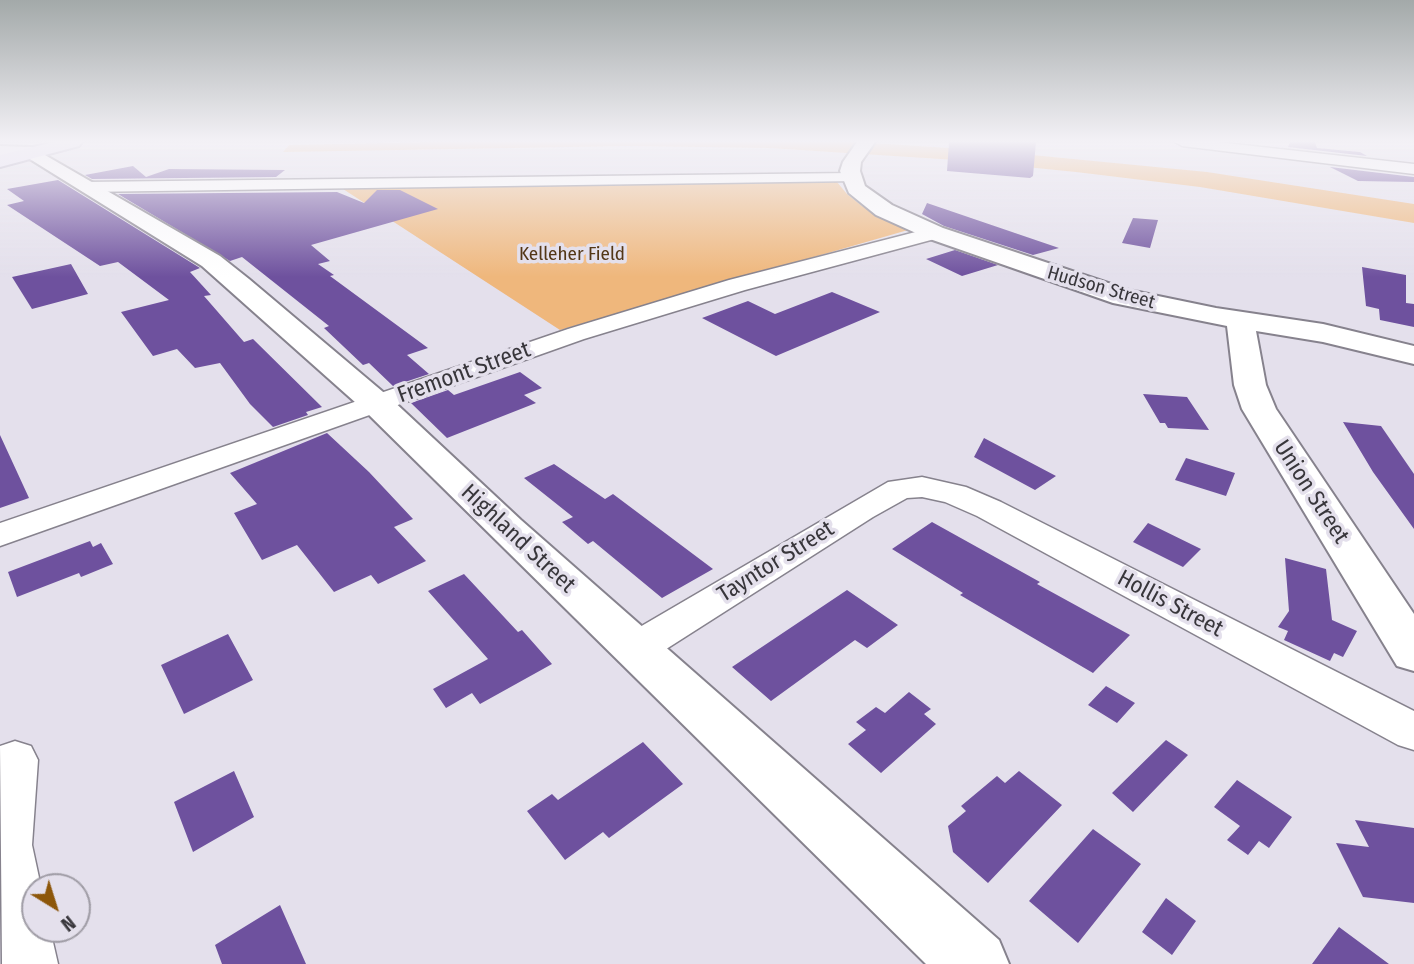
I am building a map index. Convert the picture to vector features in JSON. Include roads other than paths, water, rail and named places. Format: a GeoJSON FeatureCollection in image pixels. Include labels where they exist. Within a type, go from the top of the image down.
{"type":"FeatureCollection","features":[{"type":"Feature","properties":{"kind":"street","name":"Highland Street"},"geometry":{"type":"LineString","coordinates":[[84,187],[211,261],[377,404],[635,649],[975,964]]}},
{"type":"Feature","properties":{"kind":"street","name":"Hudson Street"},"geometry":{"type":"LineString","coordinates":[[855,187],[884,211],[935,233],[1104,292],[1240,320],[1323,333],[1414,355]]}},
{"type":"Feature","properties":{"kind":"street","name":"Fremont Street"},"geometry":{"type":"LineString","coordinates":[[0,535],[659,307],[935,233]]}},
{"type":"Feature","properties":{"kind":"street","name":"Union Street"},"geometry":{"type":"LineString","coordinates":[[1240,320],[1250,385],[1259,409],[1414,653]]}},
{"type":"Feature","properties":{"kind":"street","name":"Tayntor Street"},"geometry":{"type":"LineString","coordinates":[[635,649],[861,510],[900,489],[922,486]]}},
{"type":"Feature","properties":{"kind":"street","name":"Hollis Street"},"geometry":{"type":"LineString","coordinates":[[922,486],[956,494],[989,509],[1414,732]]}},
{"type":"Feature","properties":{"kind":"street"},"geometry":{"type":"LineString","coordinates":[[15,760],[7,845],[30,964]]}},
{"type":"Feature","properties":{"kind":"park label","name":"Kelleher Field"},"geometry":{"type":"Point","coordinates":[572,255]}}]}
